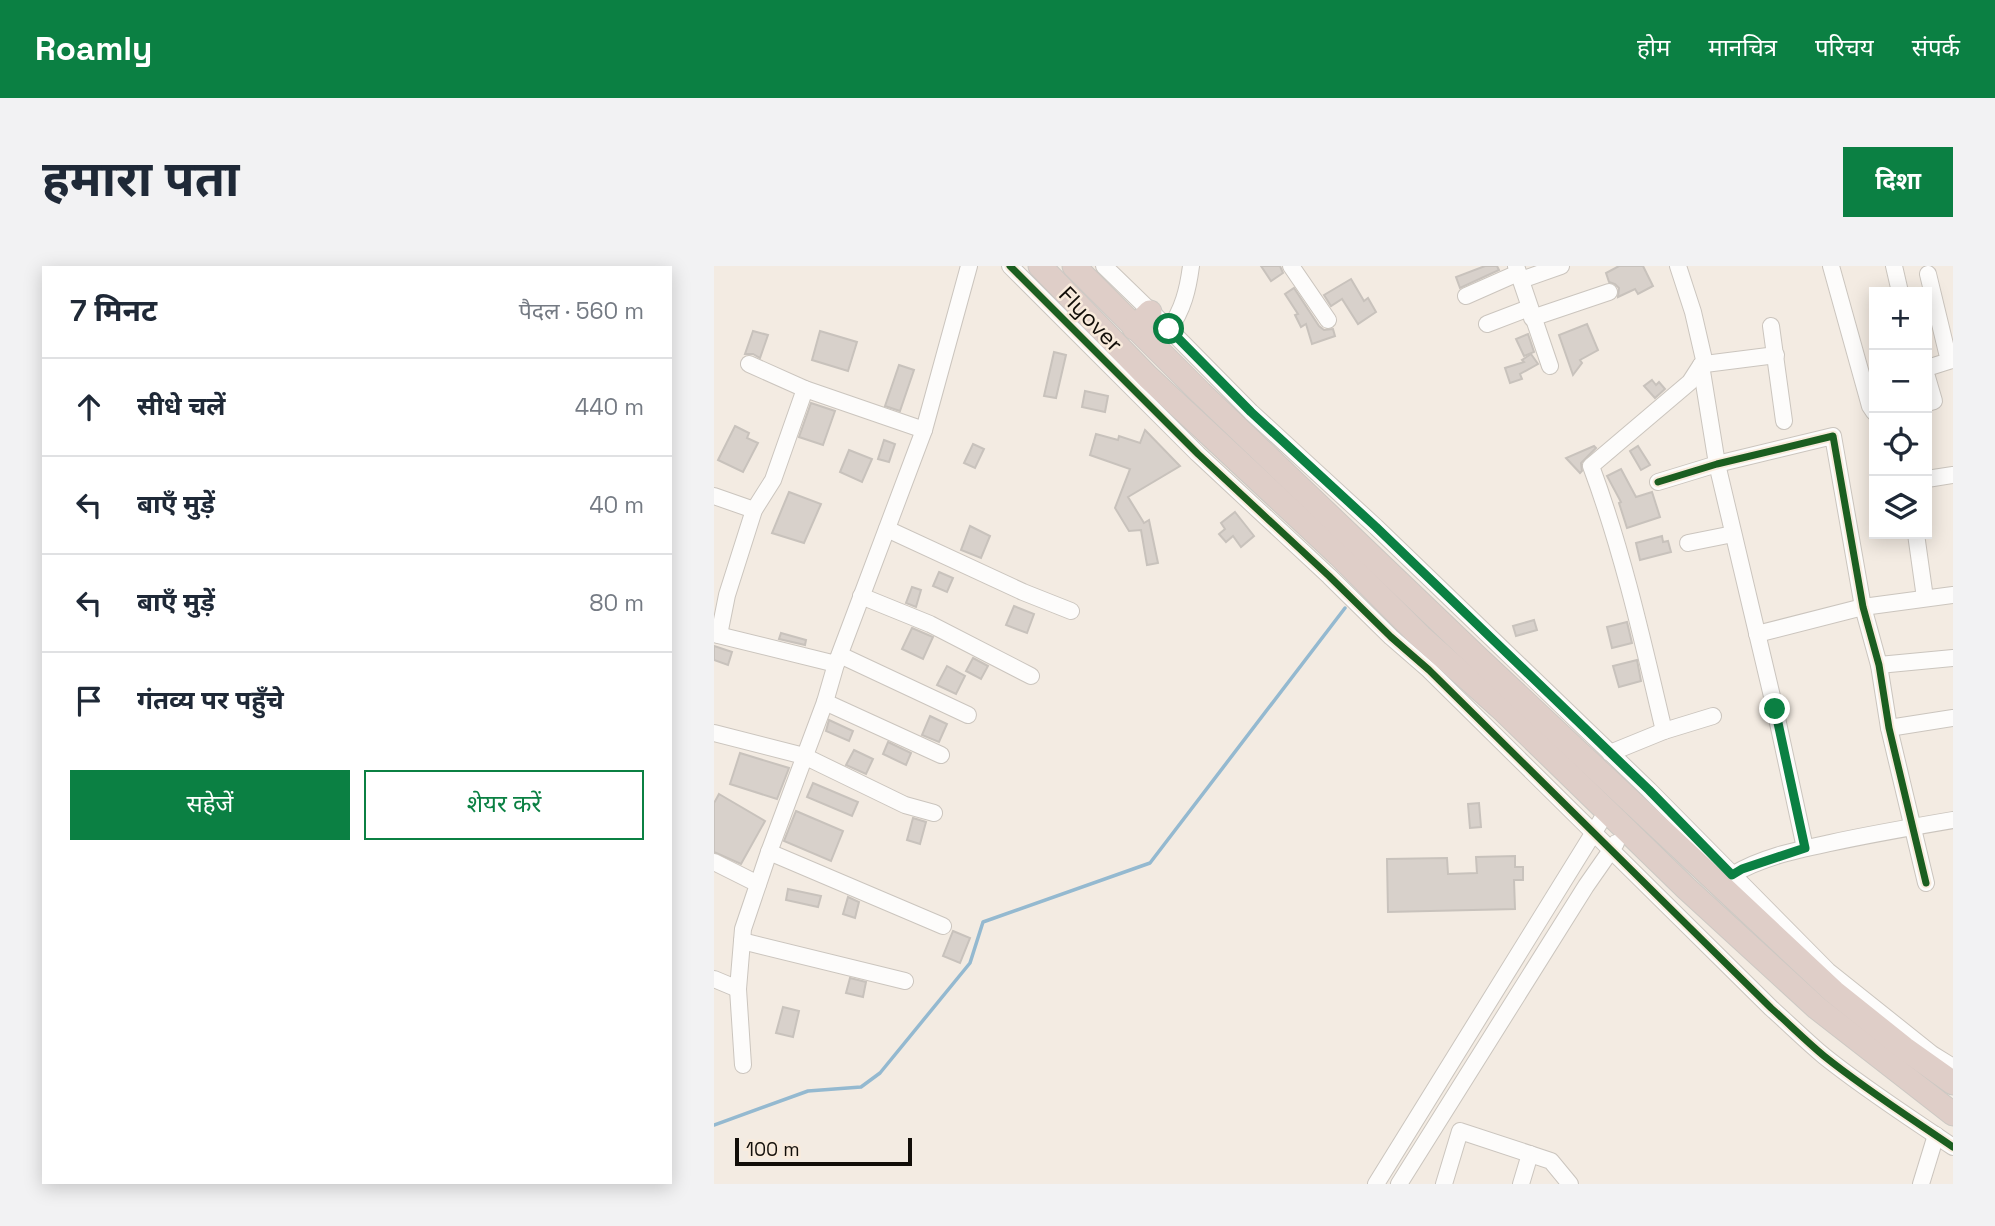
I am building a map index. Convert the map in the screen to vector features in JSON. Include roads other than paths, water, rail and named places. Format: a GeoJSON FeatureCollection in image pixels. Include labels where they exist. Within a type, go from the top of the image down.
{"type":"FeatureCollection","features":[{"type":"Feature","properties":{"kind":"highway","name":"Flyover"},"geometry":{"type":"LineString","coordinates":[[1040,266],[1100,330],[1135,379],[1339,555],[1420,636],[1504,711],[1686,888],[1817,1008],[1953,1114]]}},
{"type":"Feature","properties":{"kind":"highway","name":"Flyover"},"geometry":{"type":"LineString","coordinates":[[1074,266],[1108,301],[1142,320],[1477,657],[1825,983],[1904,1048],[1953,1083]]}},
{"type":"Feature","properties":{"kind":"street"},"geometry":{"type":"LineString","coordinates":[[743,1065],[738,989],[743,929],[825,702],[860,596],[924,430],[969,266]]}},
{"type":"Feature","properties":{"kind":"street"},"geometry":{"type":"LineString","coordinates":[[1010,266],[1135,379],[1391,637],[1429,670],[1771,1008],[1823,1055],[1895,1109],[1953,1147]]}},
{"type":"Feature","properties":{"kind":"street"},"geometry":{"type":"LineString","coordinates":[[1104,266],[1142,320],[1169,329],[1251,412],[1376,527],[1610,753],[1828,971],[1923,1047],[1953,1067]]}},
{"type":"Feature","properties":{"kind":"street"},"geometry":{"type":"LineString","coordinates":[[1169,329],[1179,315],[1191,266]]}},
{"type":"Feature","properties":{"kind":"street"},"geometry":{"type":"LineString","coordinates":[[1291,266],[1328,320]]}},
{"type":"Feature","properties":{"kind":"street"},"geometry":{"type":"LineString","coordinates":[[1466,296],[1518,273],[1562,266]]}},
{"type":"Feature","properties":{"kind":"street"},"geometry":{"type":"LineString","coordinates":[[1678,266],[1693,312],[1717,464],[1805,848]]}},
{"type":"Feature","properties":{"kind":"street"},"geometry":{"type":"LineString","coordinates":[[1831,266],[1869,402]]}},
{"type":"Feature","properties":{"kind":"street"},"geometry":{"type":"LineString","coordinates":[[1894,266],[1899,287]]}},
{"type":"Feature","properties":{"kind":"street"},"geometry":{"type":"LineString","coordinates":[[1518,273],[1549,366]]}},
{"type":"Feature","properties":{"kind":"street"},"geometry":{"type":"LineString","coordinates":[[1927,274],[1949,361],[1932,366]]}},
{"type":"Feature","properties":{"kind":"street"},"geometry":{"type":"LineString","coordinates":[[1487,324],[1609,292]]}},
{"type":"Feature","properties":{"kind":"street"},"geometry":{"type":"LineString","coordinates":[[1771,326],[1784,421]]}},
{"type":"Feature","properties":{"kind":"street"},"geometry":{"type":"LineString","coordinates":[[1664,731],[1629,584],[1591,466],[1690,382],[1703,365],[1776,355]]}},
{"type":"Feature","properties":{"kind":"street"},"geometry":{"type":"LineString","coordinates":[[749,364],[805,389],[924,430]]}},
{"type":"Feature","properties":{"kind":"street"},"geometry":{"type":"LineString","coordinates":[[805,389],[773,480],[754,510],[717,634],[838,660],[968,715]]}},
{"type":"Feature","properties":{"kind":"street"},"geometry":{"type":"LineString","coordinates":[[1658,482],[1717,464],[1833,436],[1863,607],[1880,665],[1889,728],[1926,883]]}},
{"type":"Feature","properties":{"kind":"street"},"geometry":{"type":"LineString","coordinates":[[1932,478],[1953,475]]}},
{"type":"Feature","properties":{"kind":"street"},"geometry":{"type":"LineString","coordinates":[[714,496],[754,510]]}},
{"type":"Feature","properties":{"kind":"street"},"geometry":{"type":"LineString","coordinates":[[887,528],[1023,592],[1071,611]]}},
{"type":"Feature","properties":{"kind":"street"},"geometry":{"type":"LineString","coordinates":[[1688,543],[1733,534]]}},
{"type":"Feature","properties":{"kind":"street"},"geometry":{"type":"LineString","coordinates":[[1917,539],[1925,598]]}},
{"type":"Feature","properties":{"kind":"street"},"geometry":{"type":"LineString","coordinates":[[1757,634],[1863,607],[1953,595]]}},
{"type":"Feature","properties":{"kind":"street"},"geometry":{"type":"LineString","coordinates":[[860,596],[930,624],[1031,676]]}},
{"type":"Feature","properties":{"kind":"street"},"geometry":{"type":"LineString","coordinates":[[1880,665],[1953,658]]}},
{"type":"Feature","properties":{"kind":"street"},"geometry":{"type":"LineString","coordinates":[[825,702],[941,755]]}},
{"type":"Feature","properties":{"kind":"street"},"geometry":{"type":"LineString","coordinates":[[1610,753],[1664,731],[1713,716]]}},
{"type":"Feature","properties":{"kind":"street"},"geometry":{"type":"LineString","coordinates":[[1889,728],[1953,718]]}},
{"type":"Feature","properties":{"kind":"street"},"geometry":{"type":"LineString","coordinates":[[714,733],[804,756],[905,805],[934,813]]}},
{"type":"Feature","properties":{"kind":"street"},"geometry":{"type":"LineString","coordinates":[[1376,1184],[1607,811]]}},
{"type":"Feature","properties":{"kind":"street"},"geometry":{"type":"LineString","coordinates":[[1732,875],[1742,869],[1805,848],[1953,820]]}},
{"type":"Feature","properties":{"kind":"street"},"geometry":{"type":"LineString","coordinates":[[1399,1184],[1586,886],[1626,830]]}},
{"type":"Feature","properties":{"kind":"street"},"geometry":{"type":"LineString","coordinates":[[769,852],[943,926]]}},
{"type":"Feature","properties":{"kind":"street"},"geometry":{"type":"LineString","coordinates":[[714,862],[758,884]]}},
{"type":"Feature","properties":{"kind":"street"},"geometry":{"type":"LineString","coordinates":[[742,942],[905,981]]}},
{"type":"Feature","properties":{"kind":"street"},"geometry":{"type":"LineString","coordinates":[[714,979],[738,989]]}},
{"type":"Feature","properties":{"kind":"street"},"geometry":{"type":"LineString","coordinates":[[1444,1184],[1460,1131],[1551,1161],[1570,1184]]}},
{"type":"Feature","properties":{"kind":"street"},"geometry":{"type":"LineString","coordinates":[[1921,1184],[1936,1135]]}},
{"type":"Feature","properties":{"kind":"street"},"geometry":{"type":"LineString","coordinates":[[1521,1184],[1530,1154]]}},
{"type":"Feature","properties":{"kind":"waterway"},"geometry":{"type":"LineString","coordinates":[[714,1125],[808,1091],[861,1087],[880,1073],[970,963],[983,922],[1150,863],[1345,608]]}}]}
